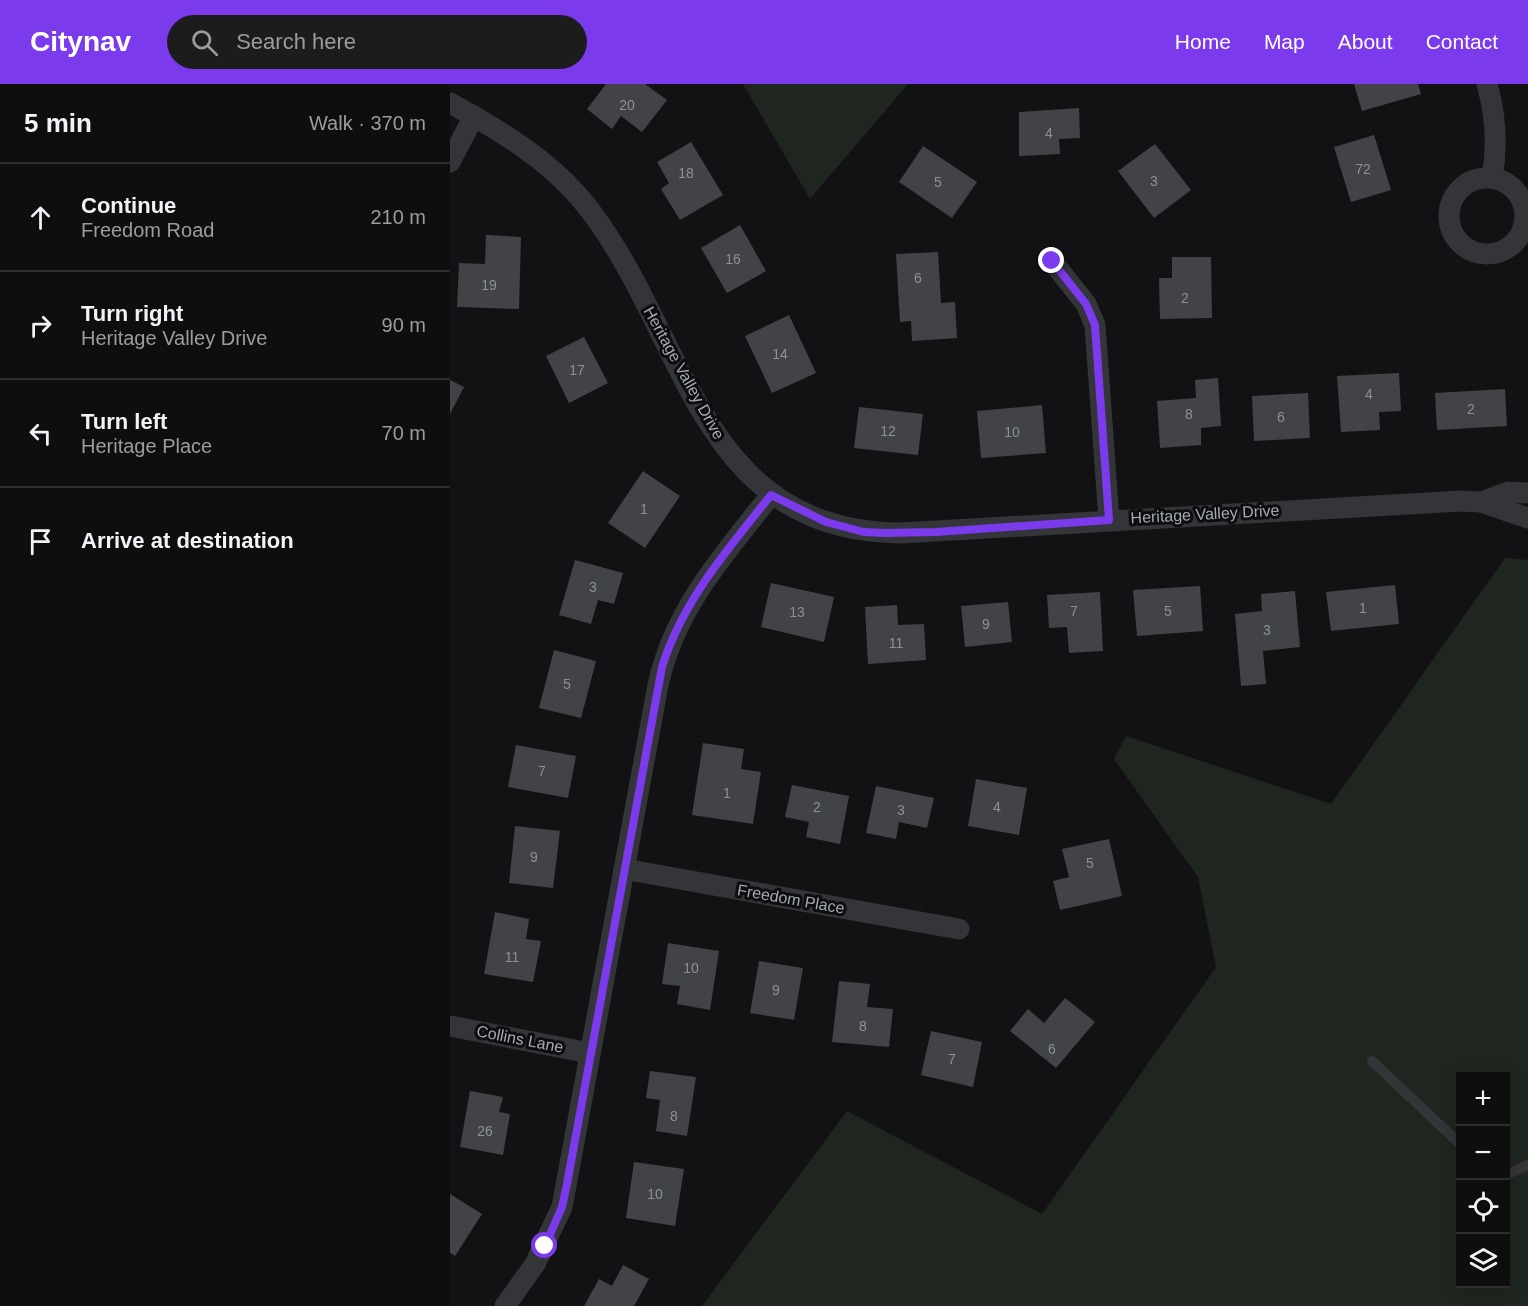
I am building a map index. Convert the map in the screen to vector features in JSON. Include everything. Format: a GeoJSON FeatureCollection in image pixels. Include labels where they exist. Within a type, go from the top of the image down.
{"type":"FeatureCollection","features":[{"type":"Feature","properties":{"kind":"street"},"geometry":{"type":"LineString","coordinates":[[1487,84],[1496,126],[1497,153],[1492,178]]}},
{"type":"Feature","properties":{"kind":"street","name":"Heritage Valley Drive"},"geometry":{"type":"LineString","coordinates":[[450,103],[546,163],[596,217],[622,260],[717,435],[744,471],[771,495],[826,522],[864,532],[936,532],[1425,502],[1481,502],[1528,518]]}},
{"type":"Feature","properties":{"kind":"street"},"geometry":{"type":"LineString","coordinates":[[450,162],[474,116]]}},
{"type":"Feature","properties":{"kind":"street"},"geometry":{"type":"LineString","coordinates":[[1052,261],[1086,304],[1095,325],[1109,520]]}},
{"type":"Feature","properties":{"kind":"street","name":"Heritage Valley Drive"},"geometry":{"type":"LineString","coordinates":[[1481,502],[1508,492],[1528,493]]}},
{"type":"Feature","properties":{"kind":"street"},"geometry":{"type":"LineString","coordinates":[[505,1306],[535,1264],[562,1207],[658,685],[669,644],[696,592],[771,495]]}},
{"type":"Feature","properties":{"kind":"street","name":"Freedom Place"},"geometry":{"type":"LineString","coordinates":[[624,869],[959,929]]}},
{"type":"Feature","properties":{"kind":"street","name":"Collins Lane"},"geometry":{"type":"LineString","coordinates":[[450,1026],[590,1053]]}},
{"type":"Feature","properties":{"kind":"lane"},"geometry":{"type":"LineString","coordinates":[[1372,1061],[1456,1139]]}},
{"type":"Feature","properties":{"kind":"lane"},"geometry":{"type":"LineString","coordinates":[[1510,1173],[1528,1166]]}},
{"type":"Feature","properties":{"kind":"shaded area"},"geometry":{"type":"Polygon","coordinates":[[[743,84],[908,84],[810,199],[743,84]]]}},
{"type":"Feature","properties":{"kind":"shaded area"},"geometry":{"type":"Polygon","coordinates":[[[1505,558],[1528,560],[1528,1306],[702,1306],[847,1111],[1042,1214],[1216,967],[1198,877],[1114,759],[1126,736],[1331,804],[1505,558]]]}},
{"type":"Feature","properties":{"kind":"building"},"geometry":{"type":"Polygon","coordinates":[[[606,84],[645,84],[667,100],[642,132],[621,116],[612,129],[587,109],[606,84]]]}},
{"type":"Feature","properties":{"kind":"building"},"geometry":{"type":"Polygon","coordinates":[[[1354,84],[1418,84],[1421,94],[1362,111],[1354,84]]]}},
{"type":"Feature","properties":{"kind":"building"},"geometry":{"type":"Polygon","coordinates":[[[1079,108],[1080,138],[1059,139],[1060,154],[1019,156],[1019,112],[1079,108]]]}},
{"type":"Feature","properties":{"kind":"building"},"geometry":{"type":"Polygon","coordinates":[[[1374,135],[1391,190],[1351,202],[1334,147],[1374,135]]]}},
{"type":"Feature","properties":{"kind":"building"},"geometry":{"type":"Polygon","coordinates":[[[691,142],[723,195],[680,220],[661,189],[669,183],[657,162],[691,142]]]}},
{"type":"Feature","properties":{"kind":"building"},"geometry":{"type":"Polygon","coordinates":[[[1155,144],[1191,190],[1154,218],[1118,171],[1155,144]]]}},
{"type":"Feature","properties":{"kind":"building"},"geometry":{"type":"Polygon","coordinates":[[[923,146],[977,182],[952,218],[899,182],[923,146]]]}},
{"type":"Feature","properties":{"kind":"building"},"geometry":{"type":"Polygon","coordinates":[[[740,225],[766,271],[727,293],[701,248],[740,225]]]}},
{"type":"Feature","properties":{"kind":"building"},"geometry":{"type":"Polygon","coordinates":[[[486,235],[521,237],[519,309],[457,307],[459,263],[485,264],[486,235]]]}},
{"type":"Feature","properties":{"kind":"building"},"geometry":{"type":"Polygon","coordinates":[[[938,252],[941,303],[955,302],[957,338],[912,341],[911,321],[900,322],[896,254],[938,252]]]}},
{"type":"Feature","properties":{"kind":"building"},"geometry":{"type":"Polygon","coordinates":[[[1172,257],[1211,257],[1212,318],[1160,319],[1159,278],[1172,278],[1172,257]]]}},
{"type":"Feature","properties":{"kind":"building"},"geometry":{"type":"Polygon","coordinates":[[[789,315],[816,373],[772,393],[745,336],[789,315]]]}},
{"type":"Feature","properties":{"kind":"building"},"geometry":{"type":"Polygon","coordinates":[[[584,337],[608,383],[569,403],[546,356],[584,337]]]}},
{"type":"Feature","properties":{"kind":"building"},"geometry":{"type":"Polygon","coordinates":[[[1399,373],[1401,411],[1379,412],[1380,430],[1341,432],[1337,376],[1399,373]]]}},
{"type":"Feature","properties":{"kind":"building"},"geometry":{"type":"Polygon","coordinates":[[[1218,378],[1221,426],[1201,428],[1201,445],[1160,448],[1157,401],[1196,398],[1195,380],[1218,378]]]}},
{"type":"Feature","properties":{"kind":"building"},"geometry":{"type":"Polygon","coordinates":[[[450,380],[464,387],[450,414],[450,380]]]}},
{"type":"Feature","properties":{"kind":"building"},"geometry":{"type":"Polygon","coordinates":[[[1505,389],[1507,426],[1437,430],[1435,393],[1505,389]]]}},
{"type":"Feature","properties":{"kind":"building"},"geometry":{"type":"Polygon","coordinates":[[[1308,393],[1310,438],[1254,441],[1252,396],[1308,393]]]}},
{"type":"Feature","properties":{"kind":"building"},"geometry":{"type":"Polygon","coordinates":[[[1042,405],[1046,453],[981,458],[977,411],[1042,405]]]}},
{"type":"Feature","properties":{"kind":"building"},"geometry":{"type":"Polygon","coordinates":[[[859,407],[923,414],[918,455],[854,448],[859,407]]]}},
{"type":"Feature","properties":{"kind":"building"},"geometry":{"type":"Polygon","coordinates":[[[643,471],[680,496],[645,548],[608,523],[643,471]]]}},
{"type":"Feature","properties":{"kind":"building"},"geometry":{"type":"Polygon","coordinates":[[[575,560],[623,573],[614,604],[598,600],[591,624],[559,615],[575,560]]]}},
{"type":"Feature","properties":{"kind":"building"},"geometry":{"type":"Polygon","coordinates":[[[771,583],[834,597],[824,642],[761,627],[771,583]]]}},
{"type":"Feature","properties":{"kind":"building"},"geometry":{"type":"Polygon","coordinates":[[[1395,585],[1399,624],[1331,631],[1326,592],[1395,585]]]}},
{"type":"Feature","properties":{"kind":"building"},"geometry":{"type":"Polygon","coordinates":[[[1200,586],[1203,631],[1137,636],[1133,590],[1200,586]]]}},
{"type":"Feature","properties":{"kind":"building"},"geometry":{"type":"Polygon","coordinates":[[[1295,591],[1300,647],[1263,651],[1266,684],[1241,686],[1235,614],[1262,611],[1261,594],[1295,591]]]}},
{"type":"Feature","properties":{"kind":"building"},"geometry":{"type":"Polygon","coordinates":[[[1100,592],[1103,651],[1069,653],[1067,627],[1049,628],[1047,595],[1100,592]]]}},
{"type":"Feature","properties":{"kind":"building"},"geometry":{"type":"Polygon","coordinates":[[[1008,602],[1012,642],[965,647],[961,606],[1008,602]]]}},
{"type":"Feature","properties":{"kind":"building"},"geometry":{"type":"Polygon","coordinates":[[[897,605],[898,625],[924,624],[926,660],[868,664],[865,607],[897,605]]]}},
{"type":"Feature","properties":{"kind":"building"},"geometry":{"type":"Polygon","coordinates":[[[554,650],[596,661],[581,718],[539,708],[554,650]]]}},
{"type":"Feature","properties":{"kind":"building"},"geometry":{"type":"Polygon","coordinates":[[[703,743],[744,749],[741,769],[761,772],[753,824],[692,815],[703,743]]]}},
{"type":"Feature","properties":{"kind":"building"},"geometry":{"type":"Polygon","coordinates":[[[516,745],[576,756],[568,798],[508,787],[516,745]]]}},
{"type":"Feature","properties":{"kind":"building"},"geometry":{"type":"Polygon","coordinates":[[[976,779],[1027,788],[1019,835],[968,826],[976,779]]]}},
{"type":"Feature","properties":{"kind":"building"},"geometry":{"type":"Polygon","coordinates":[[[792,785],[849,796],[840,844],[806,837],[809,822],[785,817],[792,785]]]}},
{"type":"Feature","properties":{"kind":"building"},"geometry":{"type":"Polygon","coordinates":[[[876,786],[934,798],[927,828],[899,822],[896,839],[866,833],[876,786]]]}},
{"type":"Feature","properties":{"kind":"building"},"geometry":{"type":"Polygon","coordinates":[[[515,826],[560,831],[553,888],[509,883],[515,826]]]}},
{"type":"Feature","properties":{"kind":"building"},"geometry":{"type":"Polygon","coordinates":[[[1109,839],[1122,896],[1060,910],[1053,881],[1069,877],[1062,849],[1109,839]]]}},
{"type":"Feature","properties":{"kind":"building"},"geometry":{"type":"Polygon","coordinates":[[[495,912],[529,919],[526,939],[541,941],[533,982],[484,974],[495,912]]]}},
{"type":"Feature","properties":{"kind":"building"},"geometry":{"type":"Polygon","coordinates":[[[668,943],[719,951],[710,1010],[677,1004],[680,986],[662,984],[668,943]]]}},
{"type":"Feature","properties":{"kind":"building"},"geometry":{"type":"Polygon","coordinates":[[[759,961],[803,968],[794,1020],[750,1013],[759,961]]]}},
{"type":"Feature","properties":{"kind":"building"},"geometry":{"type":"Polygon","coordinates":[[[839,981],[870,984],[867,1007],[893,1009],[889,1047],[832,1042],[839,981]]]}},
{"type":"Feature","properties":{"kind":"building"},"geometry":{"type":"Polygon","coordinates":[[[1065,998],[1095,1022],[1056,1068],[1010,1031],[1028,1009],[1044,1023],[1065,998]]]}},
{"type":"Feature","properties":{"kind":"building"},"geometry":{"type":"Polygon","coordinates":[[[931,1031],[982,1042],[973,1087],[921,1075],[931,1031]]]}},
{"type":"Feature","properties":{"kind":"building"},"geometry":{"type":"Polygon","coordinates":[[[650,1071],[696,1077],[687,1136],[656,1131],[660,1100],[646,1098],[650,1071]]]}},
{"type":"Feature","properties":{"kind":"building"},"geometry":{"type":"Polygon","coordinates":[[[470,1091],[503,1097],[499,1112],[510,1114],[503,1155],[460,1147],[470,1091]]]}},
{"type":"Feature","properties":{"kind":"building"},"geometry":{"type":"Polygon","coordinates":[[[634,1162],[684,1169],[675,1226],[626,1218],[634,1162]]]}},
{"type":"Feature","properties":{"kind":"building"},"geometry":{"type":"Polygon","coordinates":[[[450,1194],[482,1214],[455,1256],[450,1253],[450,1194]]]}},
{"type":"Feature","properties":{"kind":"building"},"geometry":{"type":"Polygon","coordinates":[[[623,1265],[649,1279],[634,1306],[584,1306],[599,1279],[612,1286],[623,1265]]]}},
{"type":"Feature","properties":{"kind":"route"},"geometry":{"type":"LineString","coordinates":[[545,1246],[562,1207],[567,1184],[662,667],[676,628],[696,592],[752,519],[771,495],[826,522],[864,532],[901,534],[1109,520],[1095,325],[1086,304],[1052,261]]}}]}
